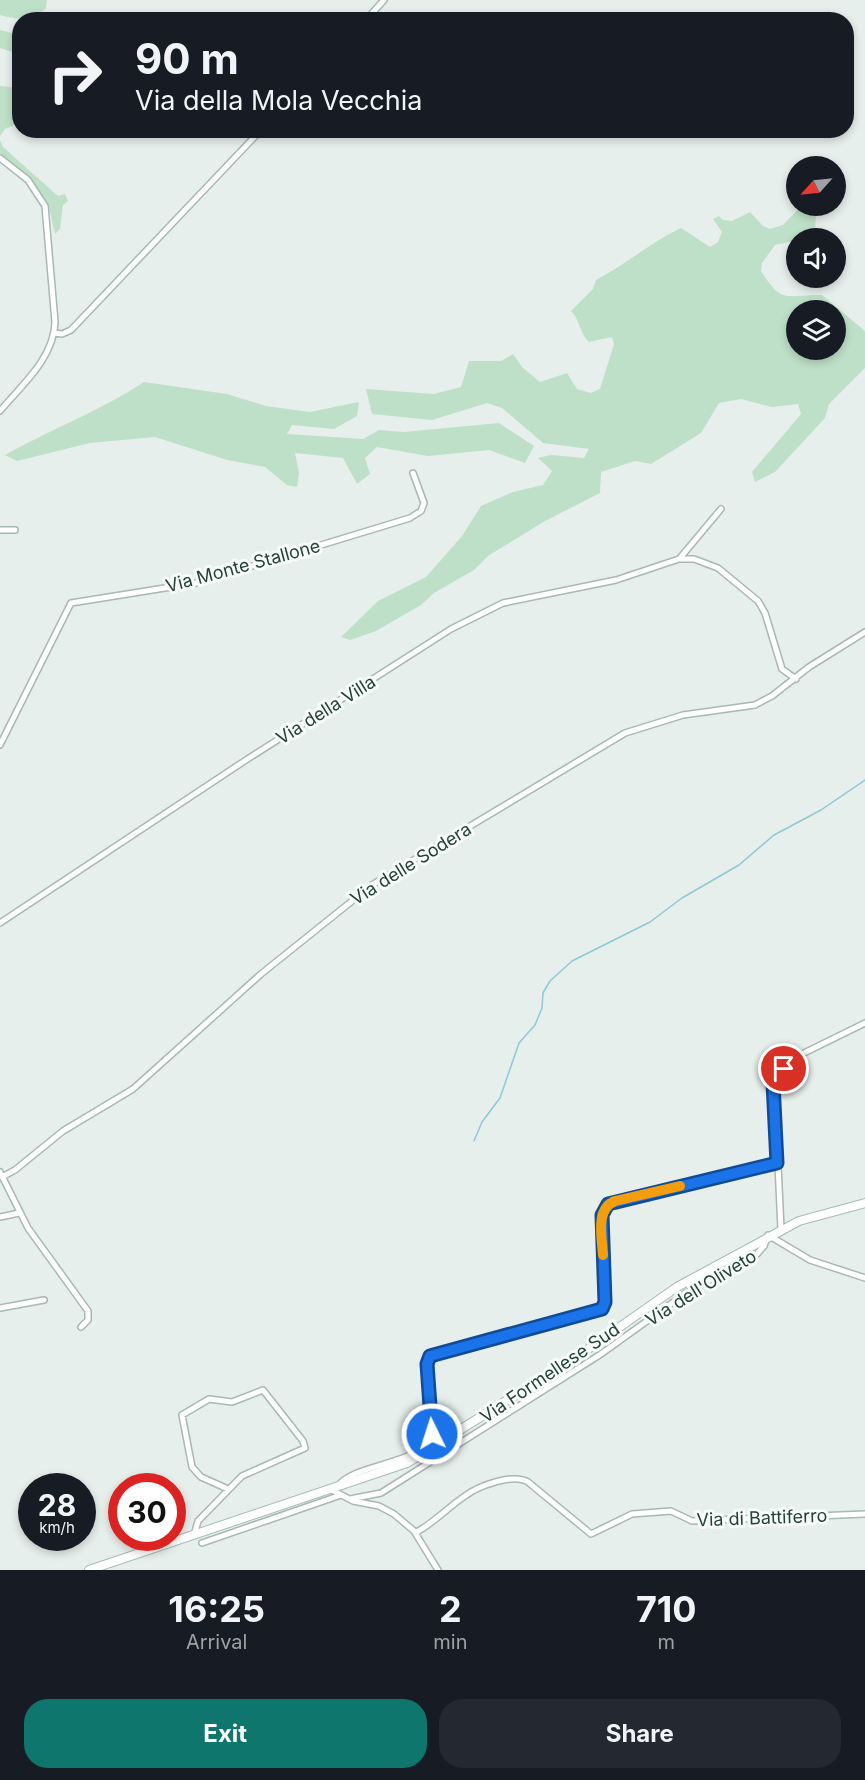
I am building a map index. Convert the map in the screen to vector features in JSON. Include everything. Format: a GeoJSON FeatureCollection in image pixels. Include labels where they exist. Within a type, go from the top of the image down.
{"type":"FeatureCollection","features":[{"type":"Feature","properties":{"kind":"street"},"geometry":{"type":"LineString","coordinates":[[373,12],[384,0]]}},
{"type":"Feature","properties":{"kind":"street"},"geometry":{"type":"LineString","coordinates":[[54,333],[62,334],[71,330],[253,138]]}},
{"type":"Feature","properties":{"kind":"street"},"geometry":{"type":"LineString","coordinates":[[0,158],[28,180],[45,206],[55,319],[54,333],[47,354],[0,411]]}},
{"type":"Feature","properties":{"kind":"street","name":"Via Monte Stallone"},"geometry":{"type":"LineString","coordinates":[[0,745],[71,603],[196,583],[410,518],[421,511],[424,504],[412,473]]}},
{"type":"Feature","properties":{"kind":"street","name":"Via della Villa"},"geometry":{"type":"LineString","coordinates":[[679,559],[694,545],[721,509]]}},
{"type":"Feature","properties":{"kind":"street"},"geometry":{"type":"LineString","coordinates":[[0,530],[15,530]]}},
{"type":"Feature","properties":{"kind":"street","name":"Via della Villa"},"geometry":{"type":"LineString","coordinates":[[0,923],[246,760],[456,626],[512,600],[616,580],[679,559],[694,559],[713,566],[758,601],[765,614],[782,669],[796,679]]}},
{"type":"Feature","properties":{"kind":"street","name":"Via delle Sodera"},"geometry":{"type":"LineString","coordinates":[[1,1175],[15,1170],[63,1131],[133,1089],[261,974],[372,885],[625,732],[683,715],[750,706],[772,696],[865,632]]}},
{"type":"Feature","properties":{"kind":"street"},"geometry":{"type":"LineString","coordinates":[[781,1229],[772,1086],[775,1077],[802,1054],[865,1023]]}},
{"type":"Feature","properties":{"kind":"street"},"geometry":{"type":"LineString","coordinates":[[436,1569],[415,1533],[387,1509],[350,1499],[341,1495],[334,1488],[346,1477],[397,1462],[431,1442],[427,1364],[430,1356],[602,1309],[605,1302],[602,1215],[608,1204],[777,1163]]}},
{"type":"Feature","properties":{"kind":"street"},"geometry":{"type":"LineString","coordinates":[[1,1175],[19,1213],[88,1311],[88,1320],[81,1327]]}},
{"type":"Feature","properties":{"kind":"street","name":"Via Formellese Sud"},"geometry":{"type":"LineString","coordinates":[[89,1570],[394,1469],[434,1449],[585,1352],[668,1292],[768,1235],[820,1214],[865,1203]]}},
{"type":"Feature","properties":{"kind":"street"},"geometry":{"type":"LineString","coordinates":[[0,1217],[19,1213]]}},
{"type":"Feature","properties":{"kind":"street"},"geometry":{"type":"LineString","coordinates":[[768,1235],[810,1260],[865,1278]]}},
{"type":"Feature","properties":{"kind":"street","name":"Via dell'Oliveto"},"geometry":{"type":"LineString","coordinates":[[350,1499],[378,1494],[448,1451],[601,1354],[686,1293],[757,1254],[764,1246],[768,1235]]}},
{"type":"Feature","properties":{"kind":"street"},"geometry":{"type":"LineString","coordinates":[[0,1308],[44,1300]]}},
{"type":"Feature","properties":{"kind":"street"},"geometry":{"type":"LineString","coordinates":[[194,1535],[196,1523],[228,1489],[249,1472],[278,1462],[305,1448],[303,1441],[262,1390],[234,1402],[207,1399],[182,1414],[192,1467],[201,1477],[228,1489]]}},
{"type":"Feature","properties":{"kind":"street","name":"Via di Battiferro"},"geometry":{"type":"LineString","coordinates":[[415,1533],[441,1517],[467,1494],[516,1478],[528,1482],[591,1534],[627,1516],[667,1510],[691,1521],[865,1514]]}},
{"type":"Feature","properties":{"kind":"street"},"geometry":{"type":"LineString","coordinates":[[202,1543],[341,1495]]}},
{"type":"Feature","properties":{"kind":"green space"},"geometry":{"type":"Polygon","coordinates":[[[0,0],[47,0],[46,8],[41,12],[12,12],[12,18],[0,15],[0,0]]]}},
{"type":"Feature","properties":{"kind":"green space"},"geometry":{"type":"Polygon","coordinates":[[[0,30],[12,33],[12,52],[0,48],[0,30]]]}},
{"type":"Feature","properties":{"kind":"green space"},"geometry":{"type":"Polygon","coordinates":[[[0,86],[12,87],[12,126],[5,129],[0,136],[0,86]]]}},
{"type":"Feature","properties":{"kind":"green space"},"geometry":{"type":"Polygon","coordinates":[[[0,140],[3,147],[58,196],[65,194],[68,201],[63,205],[60,229],[55,234],[44,198],[27,177],[0,153],[0,140]]]}},
{"type":"Feature","properties":{"kind":"green space"},"geometry":{"type":"Polygon","coordinates":[[[750,212],[763,226],[770,229],[783,225],[792,216],[816,216],[815,228],[786,228],[786,243],[775,245],[762,263],[761,271],[780,294],[786,296],[822,295],[828,300],[786,300],[786,360],[846,360],[846,315],[865,331],[865,368],[829,404],[825,418],[775,472],[755,482],[752,472],[801,414],[798,404],[772,407],[741,399],[719,403],[701,433],[651,464],[635,461],[601,472],[600,493],[545,521],[488,556],[474,570],[376,631],[350,640],[341,637],[378,601],[426,577],[462,536],[481,506],[513,492],[543,485],[552,471],[538,458],[551,455],[584,458],[589,449],[543,443],[502,408],[487,403],[432,420],[372,414],[366,389],[434,394],[461,387],[469,361],[501,361],[513,354],[523,368],[540,382],[567,373],[577,389],[591,393],[600,389],[614,344],[612,337],[589,342],[571,311],[593,289],[596,280],[681,228],[710,247],[718,242],[722,232],[713,219],[719,216],[723,220],[732,221],[750,212]]]}},
{"type":"Feature","properties":{"kind":"green space"},"geometry":{"type":"Polygon","coordinates":[[[144,382],[227,394],[266,406],[310,412],[359,402],[357,416],[334,429],[292,425],[287,434],[363,439],[379,430],[404,432],[499,423],[534,446],[525,463],[489,450],[428,456],[377,447],[365,458],[370,474],[357,484],[343,458],[295,453],[299,473],[297,487],[287,485],[265,467],[227,460],[155,437],[90,443],[17,461],[5,455],[110,402],[144,382]]]}},
{"type":"Feature","properties":{"kind":"waterway"},"geometry":{"type":"LineString","coordinates":[[474,1141],[482,1122],[500,1098],[519,1043],[535,1025],[542,1008],[543,993],[550,981],[572,961],[650,922],[682,898],[739,865],[774,835],[821,810],[865,780]]}},
{"type":"Feature","properties":{"kind":"slow traffic"},"geometry":{"type":"LineString","coordinates":[[603,1255],[602,1212],[609,1203],[680,1186]]}},
{"type":"Feature","properties":{"kind":"route"},"geometry":{"type":"LineString","coordinates":[[432,1434],[427,1364],[430,1356],[602,1309],[605,1302],[602,1212],[608,1204],[777,1163],[773,1083],[775,1077],[784,1069]]}}]}
